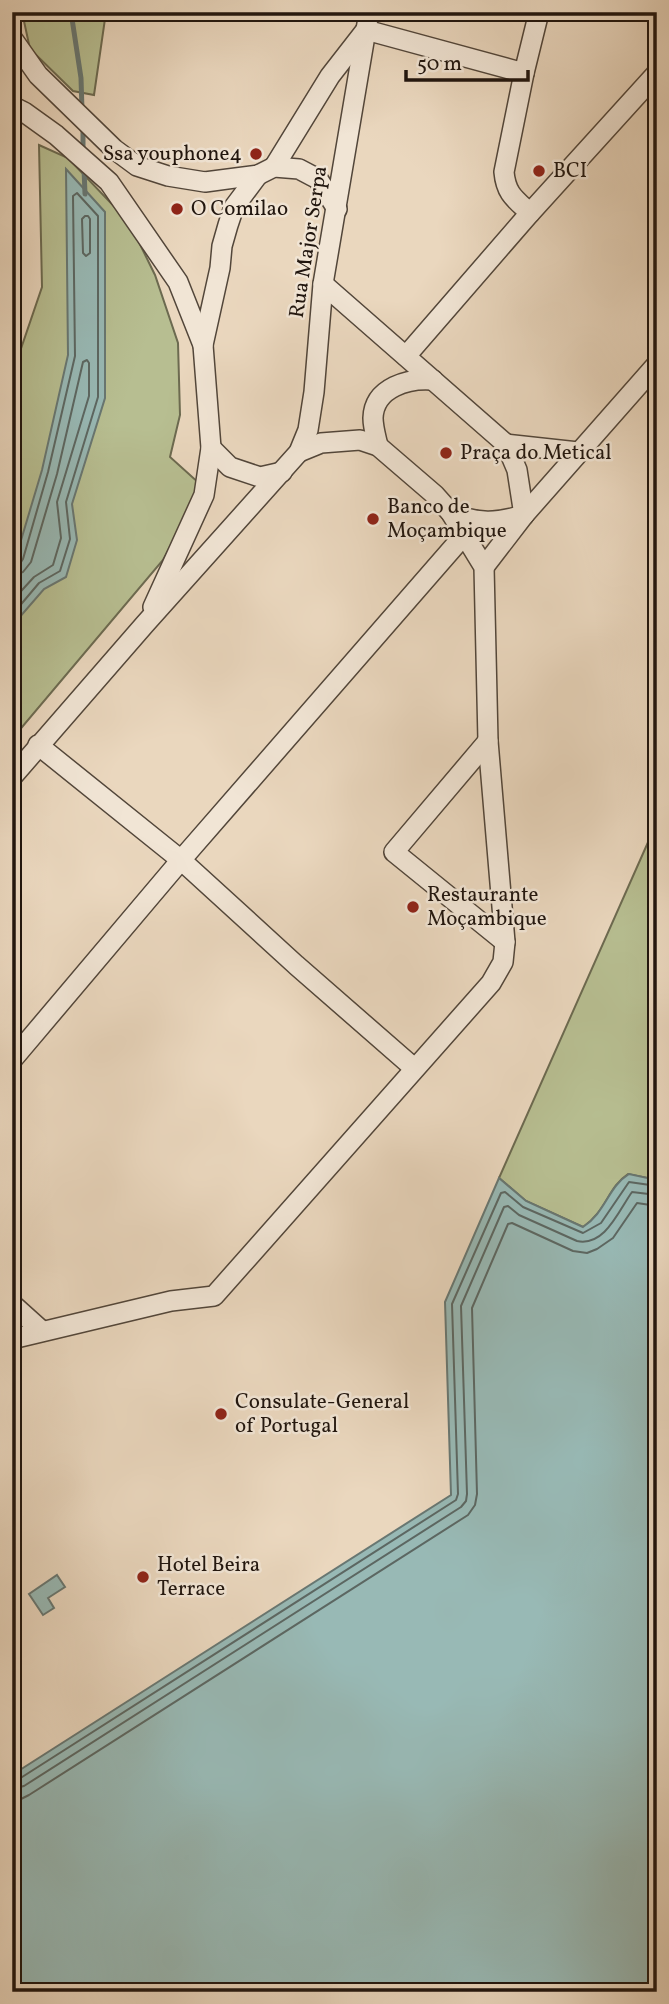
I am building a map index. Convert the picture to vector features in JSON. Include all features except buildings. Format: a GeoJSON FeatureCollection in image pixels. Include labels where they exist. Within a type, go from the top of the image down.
{"type":"FeatureCollection","features":[{"type":"Feature","properties":{"kind":"street"},"geometry":{"type":"LineString","coordinates":[[530,214],[511,196],[505,185],[504,172],[539,12]]}},
{"type":"Feature","properties":{"kind":"street"},"geometry":{"type":"LineString","coordinates":[[145,624],[204,495],[211,448],[203,345],[220,268],[222,246],[234,207],[266,171],[368,21],[524,73]]}},
{"type":"Feature","properties":{"kind":"street","name":"Rua Major Serpa"},"geometry":{"type":"LineString","coordinates":[[12,776],[299,452],[307,430],[314,392],[323,284],[368,21]]}},
{"type":"Feature","properties":{"kind":"street"},"geometry":{"type":"LineString","coordinates":[[12,38],[38,75],[114,149],[137,166],[168,176],[205,182],[266,171],[299,169],[318,179],[337,209]]}},
{"type":"Feature","properties":{"kind":"street"},"geometry":{"type":"LineString","coordinates":[[406,356],[657,73]]}},
{"type":"Feature","properties":{"kind":"street"},"geometry":{"type":"LineString","coordinates":[[18,109],[56,135],[110,182],[178,282],[203,345]]}},
{"type":"Feature","properties":{"kind":"street"},"geometry":{"type":"LineString","coordinates":[[323,284],[506,444],[517,470],[524,515]]}},
{"type":"Feature","properties":{"kind":"street"},"geometry":{"type":"LineString","coordinates":[[484,566],[524,515],[657,364]]}},
{"type":"Feature","properties":{"kind":"street"},"geometry":{"type":"LineString","coordinates":[[378,446],[373,415],[378,402],[387,391],[398,384],[420,379],[433,380]]}},
{"type":"Feature","properties":{"kind":"street"},"geometry":{"type":"LineString","coordinates":[[12,1339],[170,1301],[214,1296],[491,983],[503,962],[505,942],[488,741],[484,566],[451,513],[428,488],[378,446],[360,440],[321,443],[299,452]]}},
{"type":"Feature","properties":{"kind":"street"},"geometry":{"type":"LineString","coordinates":[[506,444],[578,452]]}},
{"type":"Feature","properties":{"kind":"street"},"geometry":{"type":"LineString","coordinates":[[211,448],[230,467],[260,477],[282,472]]}},
{"type":"Feature","properties":{"kind":"street"},"geometry":{"type":"LineString","coordinates":[[451,513],[476,521],[492,522],[524,515]]}},
{"type":"Feature","properties":{"kind":"street"},"geometry":{"type":"LineString","coordinates":[[12,1060],[181,860],[465,534]]}},
{"type":"Feature","properties":{"kind":"street"},"geometry":{"type":"LineString","coordinates":[[488,741],[394,852],[505,942]]}},
{"type":"Feature","properties":{"kind":"street"},"geometry":{"type":"LineString","coordinates":[[38,745],[181,860],[414,1068]]}},
{"type":"Feature","properties":{"kind":"street"},"geometry":{"type":"LineString","coordinates":[[12,1304],[42,1331]]}},
{"type":"Feature","properties":{"kind":"green space"},"geometry":{"type":"Polygon","coordinates":[[[22,12],[106,12],[94,95],[73,91],[30,49],[22,12]]]}},
{"type":"Feature","properties":{"kind":"green space"},"geometry":{"type":"Polygon","coordinates":[[[39,145],[68,158],[129,222],[155,275],[178,343],[180,415],[170,457],[200,484],[193,504],[163,560],[12,739],[12,375],[42,287],[39,145]]]}},
{"type":"Feature","properties":{"kind":"green space"},"geometry":{"type":"Polygon","coordinates":[[[657,822],[657,1180],[628,1174],[621,1179],[597,1214],[583,1227],[526,1201],[499,1178],[657,822]]]}},
{"type":"Feature","properties":{"kind":"water"},"geometry":{"type":"Polygon","coordinates":[[[66,169],[105,212],[105,398],[72,504],[77,540],[66,577],[44,589],[12,626],[12,562],[16,557],[42,470],[68,355],[66,169]]]}},
{"type":"Feature","properties":{"kind":"water"},"geometry":{"type":"Polygon","coordinates":[[[629,1174],[657,1180],[657,1992],[12,1992],[12,1775],[451,1495],[445,1302],[499,1178],[526,1201],[583,1227],[591,1221],[616,1186],[629,1174]]]}},
{"type":"Feature","properties":{"kind":"water"},"geometry":{"type":"Polygon","coordinates":[[[57,1575],[65,1587],[48,1598],[54,1608],[43,1615],[29,1594],[57,1575]]]}},
{"type":"Feature","properties":{"kind":"waterway"},"geometry":{"type":"LineString","coordinates":[[71,12],[81,78],[82,110]]}},
{"type":"Feature","properties":{"kind":"waterway"},"geometry":{"type":"LineString","coordinates":[[83,127],[83,152]]}},
{"type":"Feature","properties":{"kind":"waterway"},"geometry":{"type":"LineString","coordinates":[[84,169],[85,194]]}},
{"type":"Feature","properties":{"kind":"place","name":"Ssa youphone4"},"geometry":{"type":"Point","coordinates":[256,154]}},
{"type":"Feature","properties":{"kind":"place","name":"BCI"},"geometry":{"type":"Point","coordinates":[539,171]}},
{"type":"Feature","properties":{"kind":"place","name":"O Comilao"},"geometry":{"type":"Point","coordinates":[177,209]}},
{"type":"Feature","properties":{"kind":"place","name":"Praça do Metical"},"geometry":{"type":"Point","coordinates":[446,453]}},
{"type":"Feature","properties":{"kind":"place","name":"Banco de Moçambique"},"geometry":{"type":"Point","coordinates":[373,519]}},
{"type":"Feature","properties":{"kind":"place","name":"Restaurante Moçambique"},"geometry":{"type":"Point","coordinates":[413,907]}},
{"type":"Feature","properties":{"kind":"place","name":"Consulate-General of Portugal"},"geometry":{"type":"Point","coordinates":[221,1414]}},
{"type":"Feature","properties":{"kind":"place","name":"Hotel Beira Terrace"},"geometry":{"type":"Point","coordinates":[143,1577]}}]}
